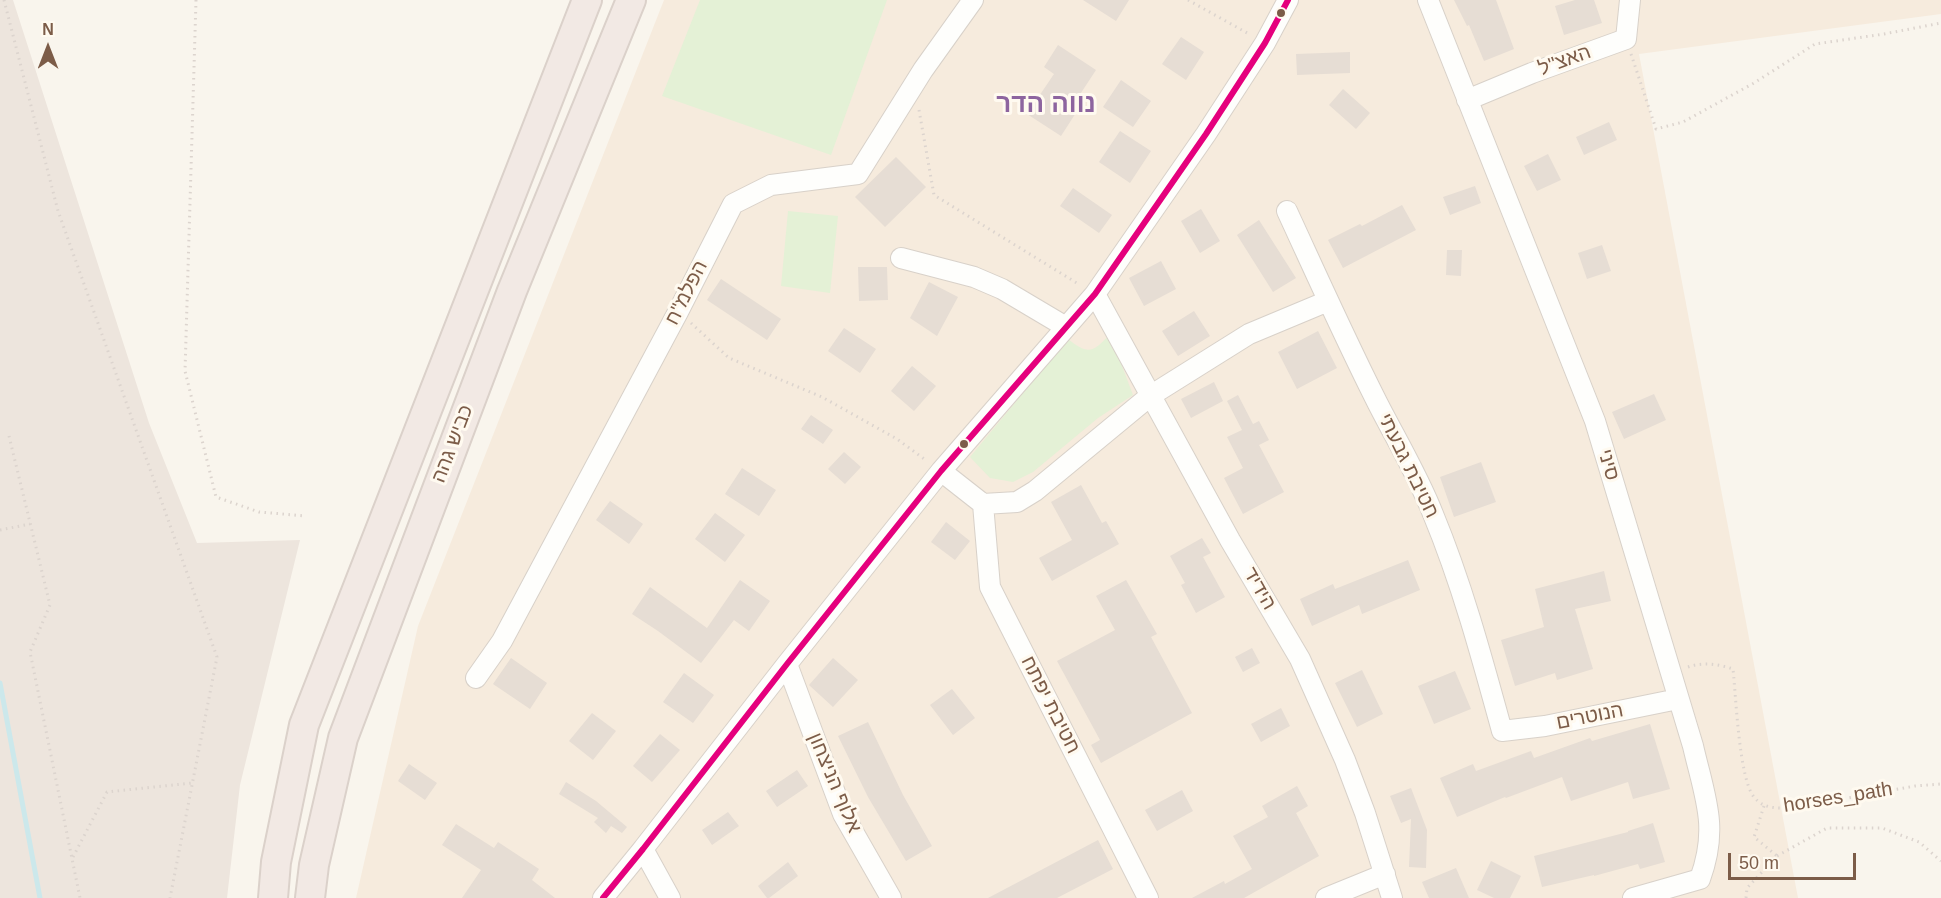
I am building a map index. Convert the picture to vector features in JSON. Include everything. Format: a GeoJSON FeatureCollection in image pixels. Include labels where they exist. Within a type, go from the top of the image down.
{"type":"FeatureCollection","features":[{"type":"Feature","properties":{"kind":"highway","name":"כביש גהה"},"geometry":{"type":"LineString","coordinates":[[273,898],[276,862],[304,725],[587,0]]}},
{"type":"Feature","properties":{"kind":"highway","name":"כביש גהה"},"geometry":{"type":"LineString","coordinates":[[310,898],[314,865],[343,738],[504,312],[631,0]]}},
{"type":"Feature","properties":{"kind":"street","name":"הפלמ\"ח"},"geometry":{"type":"LineString","coordinates":[[476,678],[502,640],[678,312],[733,204],[771,185],[858,174],[923,70],[973,0]]}},
{"type":"Feature","properties":{"kind":"street"},"geometry":{"type":"LineString","coordinates":[[603,898],[941,471],[1095,294],[1206,134],[1264,43],[1288,0]]}},
{"type":"Feature","properties":{"kind":"street","name":"סיני"},"geometry":{"type":"LineString","coordinates":[[1428,0],[1595,421],[1693,746],[1710,819],[1710,841],[1700,879],[1633,898]]}},
{"type":"Feature","properties":{"kind":"street"},"geometry":{"type":"LineString","coordinates":[[1626,39],[1630,0]]}},
{"type":"Feature","properties":{"kind":"street","name":"האצ\"ל"},"geometry":{"type":"LineString","coordinates":[[1467,100],[1532,72],[1626,39]]}},
{"type":"Feature","properties":{"kind":"street","name":"חטיבת גבעתי"},"geometry":{"type":"LineString","coordinates":[[1287,211],[1328,301],[1379,406],[1406,455],[1433,514],[1466,602],[1502,731]]}},
{"type":"Feature","properties":{"kind":"street"},"geometry":{"type":"LineString","coordinates":[[901,258],[974,277],[1002,289],[1066,327]]}},
{"type":"Feature","properties":{"kind":"street","name":"הידיד"},"geometry":{"type":"LineString","coordinates":[[1095,294],[1230,540],[1300,659],[1345,760],[1365,813],[1392,898]]}},
{"type":"Feature","properties":{"kind":"street"},"geometry":{"type":"LineString","coordinates":[[941,471],[983,504],[1017,502],[1035,492],[1150,396],[1248,334],[1328,301]]}},
{"type":"Feature","properties":{"kind":"street","name":"חטיבת יפתח"},"geometry":{"type":"LineString","coordinates":[[983,504],[990,587],[1148,898]]}},
{"type":"Feature","properties":{"kind":"street","name":"אלוף הניצחון"},"geometry":{"type":"LineString","coordinates":[[787,664],[843,814],[891,898]]}},
{"type":"Feature","properties":{"kind":"street","name":"הנוטרים"},"geometry":{"type":"LineString","coordinates":[[1502,731],[1545,726],[1678,699]]}},
{"type":"Feature","properties":{"kind":"street"},"geometry":{"type":"LineString","coordinates":[[643,849],[670,898]]}},
{"type":"Feature","properties":{"kind":"street"},"geometry":{"type":"LineString","coordinates":[[1326,898],[1385,874]]}},
{"type":"Feature","properties":{"kind":"path"},"geometry":{"type":"LineString","coordinates":[[4,0],[58,211],[217,657],[170,898]]}},
{"type":"Feature","properties":{"kind":"path"},"geometry":{"type":"LineString","coordinates":[[196,0],[185,371],[216,497],[259,512],[306,516]]}},
{"type":"Feature","properties":{"kind":"path"},"geometry":{"type":"LineString","coordinates":[[1188,0],[1264,43]]}},
{"type":"Feature","properties":{"kind":"path"},"geometry":{"type":"LineString","coordinates":[[1626,39],[1656,129],[1683,122],[1754,83],[1815,44],[1941,23]]}},
{"type":"Feature","properties":{"kind":"path"},"geometry":{"type":"LineString","coordinates":[[920,104],[919,116],[934,195],[1095,294]]}},
{"type":"Feature","properties":{"kind":"path"},"geometry":{"type":"LineString","coordinates":[[678,312],[729,358],[822,397],[897,439],[941,471]]}},
{"type":"Feature","properties":{"kind":"path"},"geometry":{"type":"LineString","coordinates":[[9,436],[50,605],[30,652],[80,898]]}},
{"type":"Feature","properties":{"kind":"path"},"geometry":{"type":"LineString","coordinates":[[0,530],[30,524]]}},
{"type":"Feature","properties":{"kind":"path","name":"horses_path"},"geometry":{"type":"LineString","coordinates":[[1671,678],[1681,670],[1696,664],[1718,665],[1733,669],[1746,778],[1753,797],[1764,806],[1777,809],[1797,807],[1915,786],[1941,784]]}},
{"type":"Feature","properties":{"kind":"path"},"geometry":{"type":"LineString","coordinates":[[72,859],[107,792],[192,783]]}},
{"type":"Feature","properties":{"kind":"path"},"geometry":{"type":"LineString","coordinates":[[1764,806],[1754,837],[1777,856]]}},
{"type":"Feature","properties":{"kind":"path"},"geometry":{"type":"LineString","coordinates":[[1746,898],[1747,888],[1777,856],[1827,828],[1882,828],[1919,842],[1941,861]]}},
{"type":"Feature","properties":{"kind":"shaded area"},"geometry":{"type":"Polygon","coordinates":[[[0,0],[13,0],[149,423],[197,543],[300,540],[240,785],[227,898],[0,898],[0,0]]]}},
{"type":"Feature","properties":{"kind":"shaded area"},"geometry":{"type":"Polygon","coordinates":[[[664,0],[1941,0],[1941,14],[1639,54],[1798,898],[356,898],[418,626],[664,0]]]}},
{"type":"Feature","properties":{"kind":"green space"},"geometry":{"type":"Polygon","coordinates":[[[700,0],[887,0],[831,155],[662,96],[700,0]]]}},
{"type":"Feature","properties":{"kind":"green space"},"geometry":{"type":"Polygon","coordinates":[[[788,211],[838,216],[830,293],[781,286],[788,211]]]}},
{"type":"Feature","properties":{"kind":"green space"},"geometry":{"type":"Polygon","coordinates":[[[1110,334],[1133,395],[1098,418],[1033,472],[1013,482],[990,478],[970,457],[1068,339],[1081,348],[1090,350],[1110,334]]]}},
{"type":"Feature","properties":{"kind":"building"},"geometry":{"type":"Polygon","coordinates":[[[1083,0],[1129,0],[1116,21],[1083,0]]]}},
{"type":"Feature","properties":{"kind":"building"},"geometry":{"type":"Polygon","coordinates":[[[1454,0],[1496,0],[1514,49],[1484,61],[1469,25],[1467,26],[1454,0]]]}},
{"type":"Feature","properties":{"kind":"building"},"geometry":{"type":"Polygon","coordinates":[[[1575,0],[1594,0],[1602,23],[1564,35],[1555,6],[1575,0]]]}},
{"type":"Feature","properties":{"kind":"building"},"geometry":{"type":"Polygon","coordinates":[[[1181,37],[1204,52],[1186,80],[1162,64],[1181,37]]]}},
{"type":"Feature","properties":{"kind":"building"},"geometry":{"type":"Polygon","coordinates":[[[1058,45],[1096,70],[1075,102],[1081,105],[1061,136],[1027,114],[1054,74],[1044,67],[1058,45]]]}},
{"type":"Feature","properties":{"kind":"building"},"geometry":{"type":"Polygon","coordinates":[[[1350,52],[1350,73],[1297,75],[1296,54],[1350,52]]]}},
{"type":"Feature","properties":{"kind":"building"},"geometry":{"type":"Polygon","coordinates":[[[1121,80],[1151,101],[1133,127],[1103,107],[1121,80]]]}},
{"type":"Feature","properties":{"kind":"building"},"geometry":{"type":"Polygon","coordinates":[[[1343,89],[1370,113],[1356,129],[1329,105],[1343,89]]]}},
{"type":"Feature","properties":{"kind":"building"},"geometry":{"type":"Polygon","coordinates":[[[1609,122],[1617,140],[1584,155],[1576,137],[1609,122]]]}},
{"type":"Feature","properties":{"kind":"building"},"geometry":{"type":"Polygon","coordinates":[[[1120,131],[1151,151],[1130,183],[1099,162],[1120,131]]]}},
{"type":"Feature","properties":{"kind":"building"},"geometry":{"type":"Polygon","coordinates":[[[1548,154],[1561,180],[1537,191],[1524,166],[1548,154]]]}},
{"type":"Feature","properties":{"kind":"building"},"geometry":{"type":"Polygon","coordinates":[[[896,157],[926,187],[885,227],[855,197],[896,157]]]}},
{"type":"Feature","properties":{"kind":"building"},"geometry":{"type":"Polygon","coordinates":[[[1475,186],[1481,203],[1450,215],[1443,197],[1475,186]]]}},
{"type":"Feature","properties":{"kind":"building"},"geometry":{"type":"Polygon","coordinates":[[[1073,188],[1112,215],[1099,233],[1060,206],[1073,188]]]}},
{"type":"Feature","properties":{"kind":"building"},"geometry":{"type":"Polygon","coordinates":[[[1402,205],[1416,230],[1343,268],[1328,240],[1360,224],[1362,226],[1402,205]]]}},
{"type":"Feature","properties":{"kind":"building"},"geometry":{"type":"Polygon","coordinates":[[[1201,209],[1220,241],[1200,253],[1181,221],[1201,209]]]}},
{"type":"Feature","properties":{"kind":"building"},"geometry":{"type":"Polygon","coordinates":[[[1259,220],[1296,278],[1273,292],[1237,235],[1259,220]]]}},
{"type":"Feature","properties":{"kind":"building"},"geometry":{"type":"Polygon","coordinates":[[[1602,245],[1611,271],[1587,279],[1578,253],[1602,245]]]}},
{"type":"Feature","properties":{"kind":"building"},"geometry":{"type":"Polygon","coordinates":[[[1447,250],[1462,250],[1461,276],[1446,275],[1447,250]]]}},
{"type":"Feature","properties":{"kind":"building"},"geometry":{"type":"Polygon","coordinates":[[[1161,261],[1176,289],[1144,306],[1129,278],[1161,261]]]}},
{"type":"Feature","properties":{"kind":"building"},"geometry":{"type":"Polygon","coordinates":[[[858,267],[887,267],[888,300],[859,301],[858,267]]]}},
{"type":"Feature","properties":{"kind":"building"},"geometry":{"type":"Polygon","coordinates":[[[721,279],[781,319],[767,340],[707,300],[721,279]]]}},
{"type":"Feature","properties":{"kind":"building"},"geometry":{"type":"Polygon","coordinates":[[[929,282],[958,297],[937,336],[910,318],[929,282]]]}},
{"type":"Feature","properties":{"kind":"building"},"geometry":{"type":"Polygon","coordinates":[[[1194,311],[1210,336],[1178,356],[1162,331],[1194,311]]]}},
{"type":"Feature","properties":{"kind":"building"},"geometry":{"type":"Polygon","coordinates":[[[844,328],[876,349],[860,373],[828,351],[844,328]]]}},
{"type":"Feature","properties":{"kind":"building"},"geometry":{"type":"Polygon","coordinates":[[[1318,331],[1337,368],[1297,389],[1278,352],[1318,331]]]}},
{"type":"Feature","properties":{"kind":"building"},"geometry":{"type":"Polygon","coordinates":[[[912,366],[936,386],[914,411],[891,391],[912,366]]]}},
{"type":"Feature","properties":{"kind":"building"},"geometry":{"type":"Polygon","coordinates":[[[1214,382],[1223,401],[1191,418],[1181,399],[1214,382]]]}},
{"type":"Feature","properties":{"kind":"building"},"geometry":{"type":"Polygon","coordinates":[[[1654,394],[1666,420],[1624,439],[1612,412],[1654,394]]]}},
{"type":"Feature","properties":{"kind":"building"},"geometry":{"type":"Polygon","coordinates":[[[1238,395],[1253,424],[1259,421],[1269,440],[1259,445],[1284,492],[1243,514],[1224,478],[1243,468],[1227,437],[1242,430],[1227,401],[1238,395]]]}},
{"type":"Feature","properties":{"kind":"building"},"geometry":{"type":"Polygon","coordinates":[[[811,415],[833,430],[823,444],[801,429],[811,415]]]}},
{"type":"Feature","properties":{"kind":"building"},"geometry":{"type":"Polygon","coordinates":[[[844,452],[861,467],[845,484],[828,469],[844,452]]]}},
{"type":"Feature","properties":{"kind":"building"},"geometry":{"type":"Polygon","coordinates":[[[1481,462],[1496,502],[1454,517],[1440,477],[1481,462]]]}},
{"type":"Feature","properties":{"kind":"building"},"geometry":{"type":"Polygon","coordinates":[[[742,468],[776,490],[759,516],[725,494],[742,468]]]}},
{"type":"Feature","properties":{"kind":"building"},"geometry":{"type":"Polygon","coordinates":[[[1081,485],[1102,523],[1106,521],[1119,544],[1052,581],[1039,558],[1072,540],[1051,502],[1081,485]]]}},
{"type":"Feature","properties":{"kind":"building"},"geometry":{"type":"Polygon","coordinates":[[[610,501],[643,524],[629,544],[596,520],[610,501]]]}},
{"type":"Feature","properties":{"kind":"building"},"geometry":{"type":"Polygon","coordinates":[[[715,513],[745,535],[725,562],[695,539],[715,513]]]}},
{"type":"Feature","properties":{"kind":"building"},"geometry":{"type":"Polygon","coordinates":[[[946,522],[970,541],[955,560],[931,542],[946,522]]]}},
{"type":"Feature","properties":{"kind":"building"},"geometry":{"type":"Polygon","coordinates":[[[1202,538],[1211,553],[1203,557],[1225,597],[1196,613],[1181,585],[1185,583],[1170,556],[1202,538]]]}},
{"type":"Feature","properties":{"kind":"building"},"geometry":{"type":"Polygon","coordinates":[[[1408,560],[1420,590],[1362,614],[1359,605],[1312,626],[1300,599],[1333,584],[1335,589],[1408,560]]]}},
{"type":"Feature","properties":{"kind":"building"},"geometry":{"type":"Polygon","coordinates":[[[1604,571],[1611,601],[1575,609],[1593,669],[1557,680],[1555,673],[1515,686],[1501,640],[1544,627],[1535,589],[1604,571]]]}},
{"type":"Feature","properties":{"kind":"building"},"geometry":{"type":"Polygon","coordinates":[[[740,580],[770,601],[749,631],[734,620],[701,663],[632,614],[650,587],[707,628],[740,580]]]}},
{"type":"Feature","properties":{"kind":"building"},"geometry":{"type":"Polygon","coordinates":[[[1126,580],[1157,634],[1151,637],[1192,713],[1101,763],[1091,745],[1100,740],[1057,661],[1115,630],[1096,596],[1126,580]]]}},
{"type":"Feature","properties":{"kind":"building"},"geometry":{"type":"Polygon","coordinates":[[[1252,648],[1260,663],[1243,672],[1235,657],[1252,648]]]}},
{"type":"Feature","properties":{"kind":"building"},"geometry":{"type":"Polygon","coordinates":[[[511,658],[547,683],[530,709],[493,684],[511,658]]]}},
{"type":"Feature","properties":{"kind":"building"},"geometry":{"type":"Polygon","coordinates":[[[833,658],[858,680],[833,707],[809,685],[833,658]]]}},
{"type":"Feature","properties":{"kind":"building"},"geometry":{"type":"Polygon","coordinates":[[[1362,670],[1383,714],[1357,727],[1335,683],[1362,670]]]}},
{"type":"Feature","properties":{"kind":"building"},"geometry":{"type":"Polygon","coordinates":[[[1455,671],[1471,709],[1434,724],[1418,686],[1455,671]]]}},
{"type":"Feature","properties":{"kind":"building"},"geometry":{"type":"Polygon","coordinates":[[[684,673],[714,695],[693,723],[663,702],[684,673]]]}},
{"type":"Feature","properties":{"kind":"building"},"geometry":{"type":"Polygon","coordinates":[[[952,689],[975,718],[953,735],[930,705],[952,689]]]}},
{"type":"Feature","properties":{"kind":"building"},"geometry":{"type":"Polygon","coordinates":[[[1281,708],[1290,726],[1261,742],[1251,724],[1281,708]]]}},
{"type":"Feature","properties":{"kind":"building"},"geometry":{"type":"Polygon","coordinates":[[[592,713],[616,731],[593,760],[569,741],[592,713]]]}},
{"type":"Feature","properties":{"kind":"building"},"geometry":{"type":"Polygon","coordinates":[[[868,722],[903,795],[932,846],[906,861],[868,797],[838,736],[868,722]]]}},
{"type":"Feature","properties":{"kind":"building"},"geometry":{"type":"Polygon","coordinates":[[[1650,724],[1670,789],[1633,799],[1628,782],[1571,801],[1562,777],[1457,817],[1440,778],[1473,764],[1476,771],[1531,751],[1534,758],[1590,738],[1592,741],[1650,724]]]}},
{"type":"Feature","properties":{"kind":"building"},"geometry":{"type":"Polygon","coordinates":[[[660,734],[680,750],[652,782],[633,766],[660,734]]]}},
{"type":"Feature","properties":{"kind":"building"},"geometry":{"type":"Polygon","coordinates":[[[409,764],[437,783],[425,800],[398,781],[409,764]]]}},
{"type":"Feature","properties":{"kind":"building"},"geometry":{"type":"Polygon","coordinates":[[[797,770],[808,786],[777,807],[766,791],[797,770]]]}},
{"type":"Feature","properties":{"kind":"building"},"geometry":{"type":"Polygon","coordinates":[[[566,782],[596,801],[627,827],[622,833],[611,826],[606,833],[594,822],[598,818],[559,794],[566,782]]]}},
{"type":"Feature","properties":{"kind":"building"},"geometry":{"type":"Polygon","coordinates":[[[1297,786],[1308,806],[1296,813],[1319,856],[1244,898],[1192,898],[1252,869],[1233,836],[1268,817],[1262,806],[1297,786]]]}},
{"type":"Feature","properties":{"kind":"building"},"geometry":{"type":"Polygon","coordinates":[[[1411,788],[1427,830],[1426,868],[1409,867],[1411,819],[1401,823],[1390,796],[1411,788]]]}},
{"type":"Feature","properties":{"kind":"building"},"geometry":{"type":"Polygon","coordinates":[[[1182,790],[1193,811],[1157,831],[1145,810],[1182,790]]]}},
{"type":"Feature","properties":{"kind":"building"},"geometry":{"type":"Polygon","coordinates":[[[728,812],[739,826],[712,845],[702,830],[728,812]]]}},
{"type":"Feature","properties":{"kind":"building"},"geometry":{"type":"Polygon","coordinates":[[[1653,823],[1665,862],[1640,869],[1638,864],[1542,887],[1534,856],[1628,832],[1653,823]]]}},
{"type":"Feature","properties":{"kind":"building"},"geometry":{"type":"Polygon","coordinates":[[[456,824],[494,848],[498,842],[539,869],[532,880],[555,898],[462,898],[481,870],[442,845],[456,824]]]}},
{"type":"Feature","properties":{"kind":"building"},"geometry":{"type":"Polygon","coordinates":[[[1098,840],[1113,869],[1057,898],[988,898],[1098,840]]]}},
{"type":"Feature","properties":{"kind":"building"},"geometry":{"type":"Polygon","coordinates":[[[1491,861],[1521,876],[1510,898],[1494,898],[1477,890],[1491,861]]]}},
{"type":"Feature","properties":{"kind":"building"},"geometry":{"type":"Polygon","coordinates":[[[788,862],[798,876],[767,898],[758,886],[788,862]]]}},
{"type":"Feature","properties":{"kind":"building"},"geometry":{"type":"Polygon","coordinates":[[[1456,868],[1469,898],[1429,898],[1422,882],[1456,868]]]}},
{"type":"Feature","properties":{"kind":"waterway"},"geometry":{"type":"LineString","coordinates":[[0,683],[40,898]]}},
{"type":"Feature","properties":{"kind":"transit line"},"geometry":{"type":"LineString","coordinates":[[603,898],[941,471],[1095,294],[1206,134],[1265,43],[1288,0]]}},
{"type":"Feature","properties":{"kind":"district","name":"נווה הדר"},"geometry":{"type":"Point","coordinates":[1046,105]}}]}
